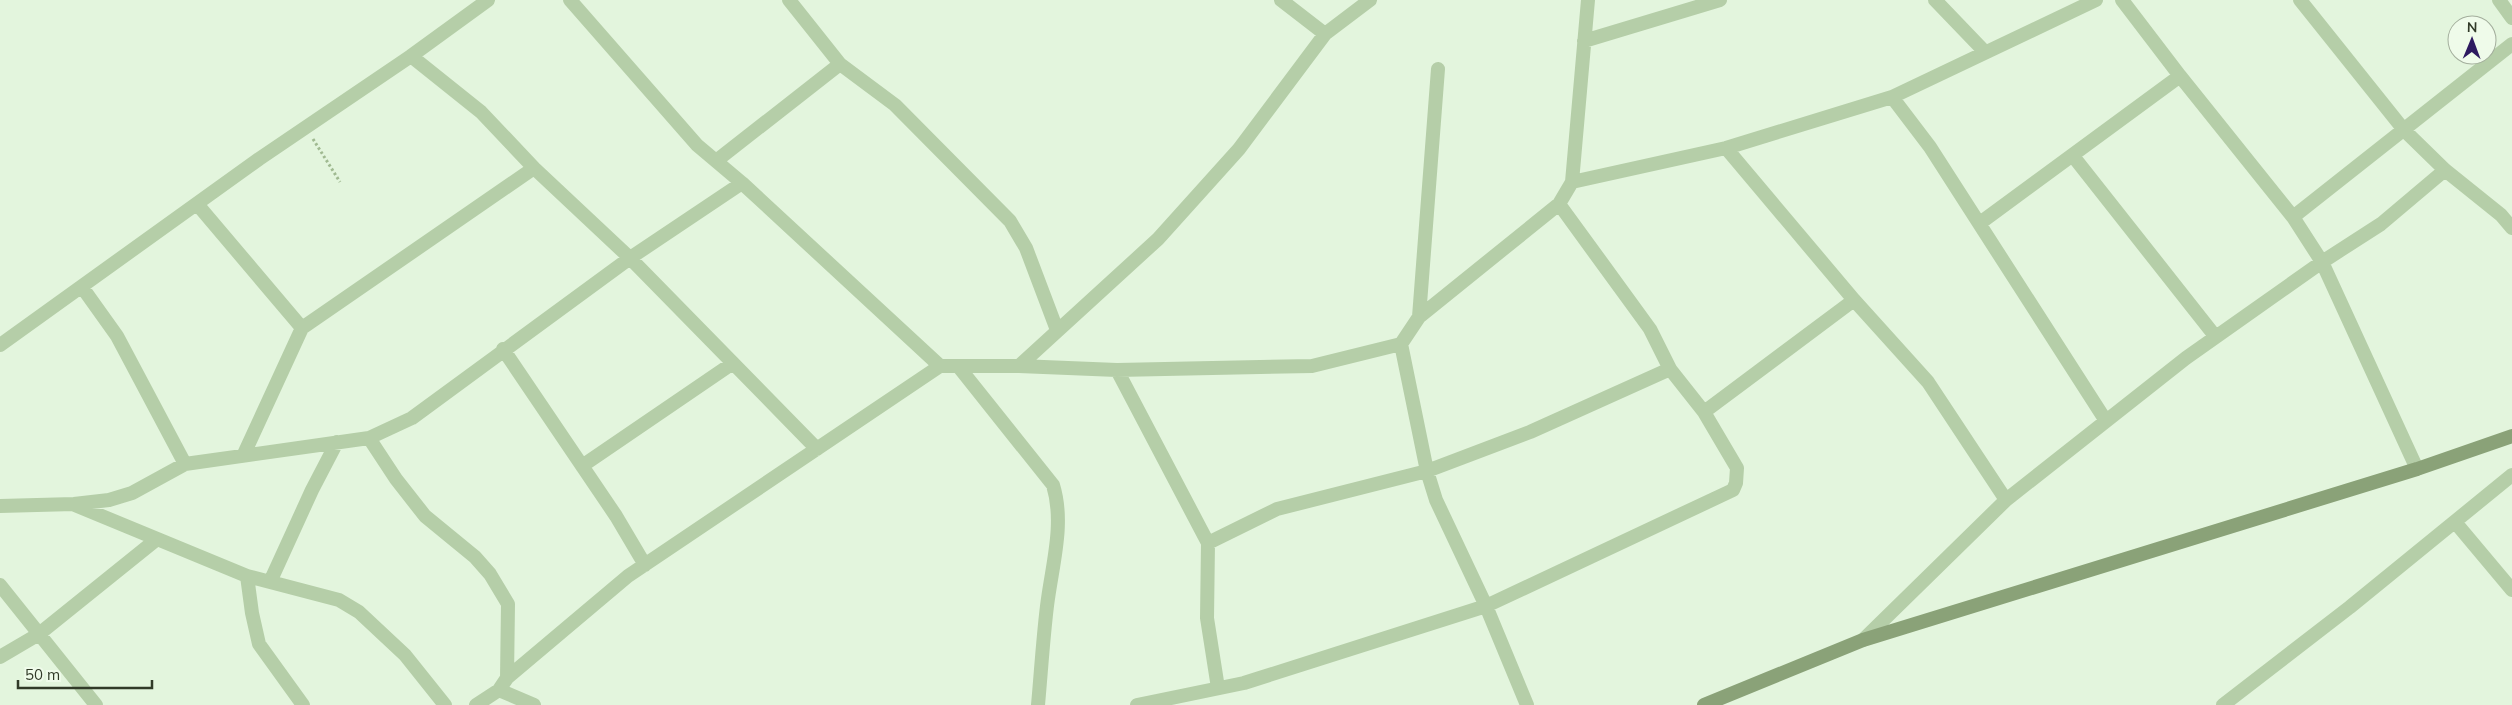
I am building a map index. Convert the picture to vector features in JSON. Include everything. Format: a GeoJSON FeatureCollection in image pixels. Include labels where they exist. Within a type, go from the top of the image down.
{"type":"FeatureCollection","features":[{"type":"Feature","properties":{"kind":"main road"},"geometry":{"type":"LineString","coordinates":[[1704,705],[1863,640],[2417,469],[2512,436]]}},
{"type":"Feature","properties":{"kind":"street"},"geometry":{"type":"LineString","coordinates":[[0,345],[488,0]]}},
{"type":"Feature","properties":{"kind":"street"},"geometry":{"type":"LineString","coordinates":[[570,0],[697,145],[742,183],[940,366]]}},
{"type":"Feature","properties":{"kind":"street"},"geometry":{"type":"LineString","coordinates":[[789,0],[840,64],[895,105],[1010,221],[1026,248],[1057,330]]}},
{"type":"Feature","properties":{"kind":"street"},"geometry":{"type":"LineString","coordinates":[[1281,0],[1326,34]]}},
{"type":"Feature","properties":{"kind":"street"},"geometry":{"type":"LineString","coordinates":[[1019,366],[1158,239],[1239,149],[1326,34],[1370,0]]}},
{"type":"Feature","properties":{"kind":"street"},"geometry":{"type":"LineString","coordinates":[[476,705],[628,576],[940,366],[1019,366],[1117,370],[1312,366],[1401,344],[1419,316],[1559,204],[1572,182],[1588,0]]}},
{"type":"Feature","properties":{"kind":"street"},"geometry":{"type":"LineString","coordinates":[[1584,41],[1720,0]]}},
{"type":"Feature","properties":{"kind":"street"},"geometry":{"type":"LineString","coordinates":[[1935,0],[1984,52]]}},
{"type":"Feature","properties":{"kind":"street"},"geometry":{"type":"LineString","coordinates":[[1572,182],[1726,148],[1892,97],[2096,0]]}},
{"type":"Feature","properties":{"kind":"street"},"geometry":{"type":"LineString","coordinates":[[2122,0],[2293,217],[2322,262],[2417,469]]}},
{"type":"Feature","properties":{"kind":"street"},"geometry":{"type":"LineString","coordinates":[[2300,0],[2404,130],[2445,170],[2502,215],[2512,228]]}},
{"type":"Feature","properties":{"kind":"street"},"geometry":{"type":"LineString","coordinates":[[2499,0],[2512,18]]}},
{"type":"Feature","properties":{"kind":"street"},"geometry":{"type":"LineString","coordinates":[[2293,217],[2512,44]]}},
{"type":"Feature","properties":{"kind":"street"},"geometry":{"type":"LineString","coordinates":[[411,56],[481,112],[534,168],[630,258],[817,449]]}},
{"type":"Feature","properties":{"kind":"street"},"geometry":{"type":"LineString","coordinates":[[716,161],[840,64]]}},
{"type":"Feature","properties":{"kind":"street"},"geometry":{"type":"LineString","coordinates":[[1419,316],[1438,70]]}},
{"type":"Feature","properties":{"kind":"street"},"geometry":{"type":"LineString","coordinates":[[1980,223],[2180,76]]}},
{"type":"Feature","properties":{"kind":"street"},"geometry":{"type":"LineString","coordinates":[[1892,97],[1930,147],[2106,421]]}},
{"type":"Feature","properties":{"kind":"street"},"geometry":{"type":"LineString","coordinates":[[1726,148],[1854,300],[1928,382],[2006,500]]}},
{"type":"Feature","properties":{"kind":"street"},"geometry":{"type":"LineString","coordinates":[[2073,156],[2216,336]]}},
{"type":"Feature","properties":{"kind":"street"},"geometry":{"type":"LineString","coordinates":[[244,454],[302,328],[534,168]]}},
{"type":"Feature","properties":{"kind":"street"},"geometry":{"type":"LineString","coordinates":[[1863,640],[2006,500],[2216,336],[2322,262],[2381,224],[2445,170]]}},
{"type":"Feature","properties":{"kind":"street"},"geometry":{"type":"LineString","coordinates":[[0,506],[74,504],[108,500],[132,493],[185,464],[244,454],[369,438],[412,418],[503,349],[630,258],[742,183]]}},
{"type":"Feature","properties":{"kind":"street"},"geometry":{"type":"LineString","coordinates":[[197,204],[302,328]]}},
{"type":"Feature","properties":{"kind":"street"},"geometry":{"type":"LineString","coordinates":[[1137,705],[1253,680],[1486,606],[1733,490],[1736,483],[1737,468],[1704,412],[1670,369],[1650,330],[1559,204]]}},
{"type":"Feature","properties":{"kind":"street"},"geometry":{"type":"LineString","coordinates":[[82,287],[117,336],[185,464]]}},
{"type":"Feature","properties":{"kind":"street"},"geometry":{"type":"LineString","coordinates":[[1704,412],[1854,300]]}},
{"type":"Feature","properties":{"kind":"street"},"geometry":{"type":"LineString","coordinates":[[1401,344],[1427,471],[1436,500],[1486,606],[1526,705]]}},
{"type":"Feature","properties":{"kind":"street"},"geometry":{"type":"LineString","coordinates":[[503,349],[616,516],[645,565]]}},
{"type":"Feature","properties":{"kind":"street"},"geometry":{"type":"LineString","coordinates":[[582,466],[733,363]]}},
{"type":"Feature","properties":{"kind":"street"},"geometry":{"type":"LineString","coordinates":[[958,366],[1053,485],[1059,505],[1059,520],[1046,608],[1038,705]]}},
{"type":"Feature","properties":{"kind":"street"},"geometry":{"type":"LineString","coordinates":[[1208,543],[1277,509],[1427,471],[1530,432],[1670,369]]}},
{"type":"Feature","properties":{"kind":"street"},"geometry":{"type":"LineString","coordinates":[[1117,370],[1208,543],[1207,618],[1218,688]]}},
{"type":"Feature","properties":{"kind":"street"},"geometry":{"type":"LineString","coordinates":[[369,438],[396,479],[425,516],[475,557],[505,596],[508,604],[503,684]]}},
{"type":"Feature","properties":{"kind":"street"},"geometry":{"type":"LineString","coordinates":[[270,582],[312,490],[337,442]]}},
{"type":"Feature","properties":{"kind":"street"},"geometry":{"type":"LineString","coordinates":[[2223,705],[2512,475]]}},
{"type":"Feature","properties":{"kind":"street"},"geometry":{"type":"LineString","coordinates":[[74,504],[156,540],[247,576],[338,600],[359,612],[406,655],[445,705]]}},
{"type":"Feature","properties":{"kind":"street"},"geometry":{"type":"LineString","coordinates":[[2455,522],[2512,590]]}},
{"type":"Feature","properties":{"kind":"street"},"geometry":{"type":"LineString","coordinates":[[0,657],[39,634],[156,540]]}},
{"type":"Feature","properties":{"kind":"street"},"geometry":{"type":"LineString","coordinates":[[247,576],[252,613],[260,644],[303,705]]}},
{"type":"Feature","properties":{"kind":"street"},"geometry":{"type":"LineString","coordinates":[[0,585],[96,705]]}},
{"type":"Feature","properties":{"kind":"street"},"geometry":{"type":"LineString","coordinates":[[503,684],[534,705]]}},
{"type":"Feature","properties":{"kind":"path"},"geometry":{"type":"LineString","coordinates":[[306,128],[340,182]]}}]}
